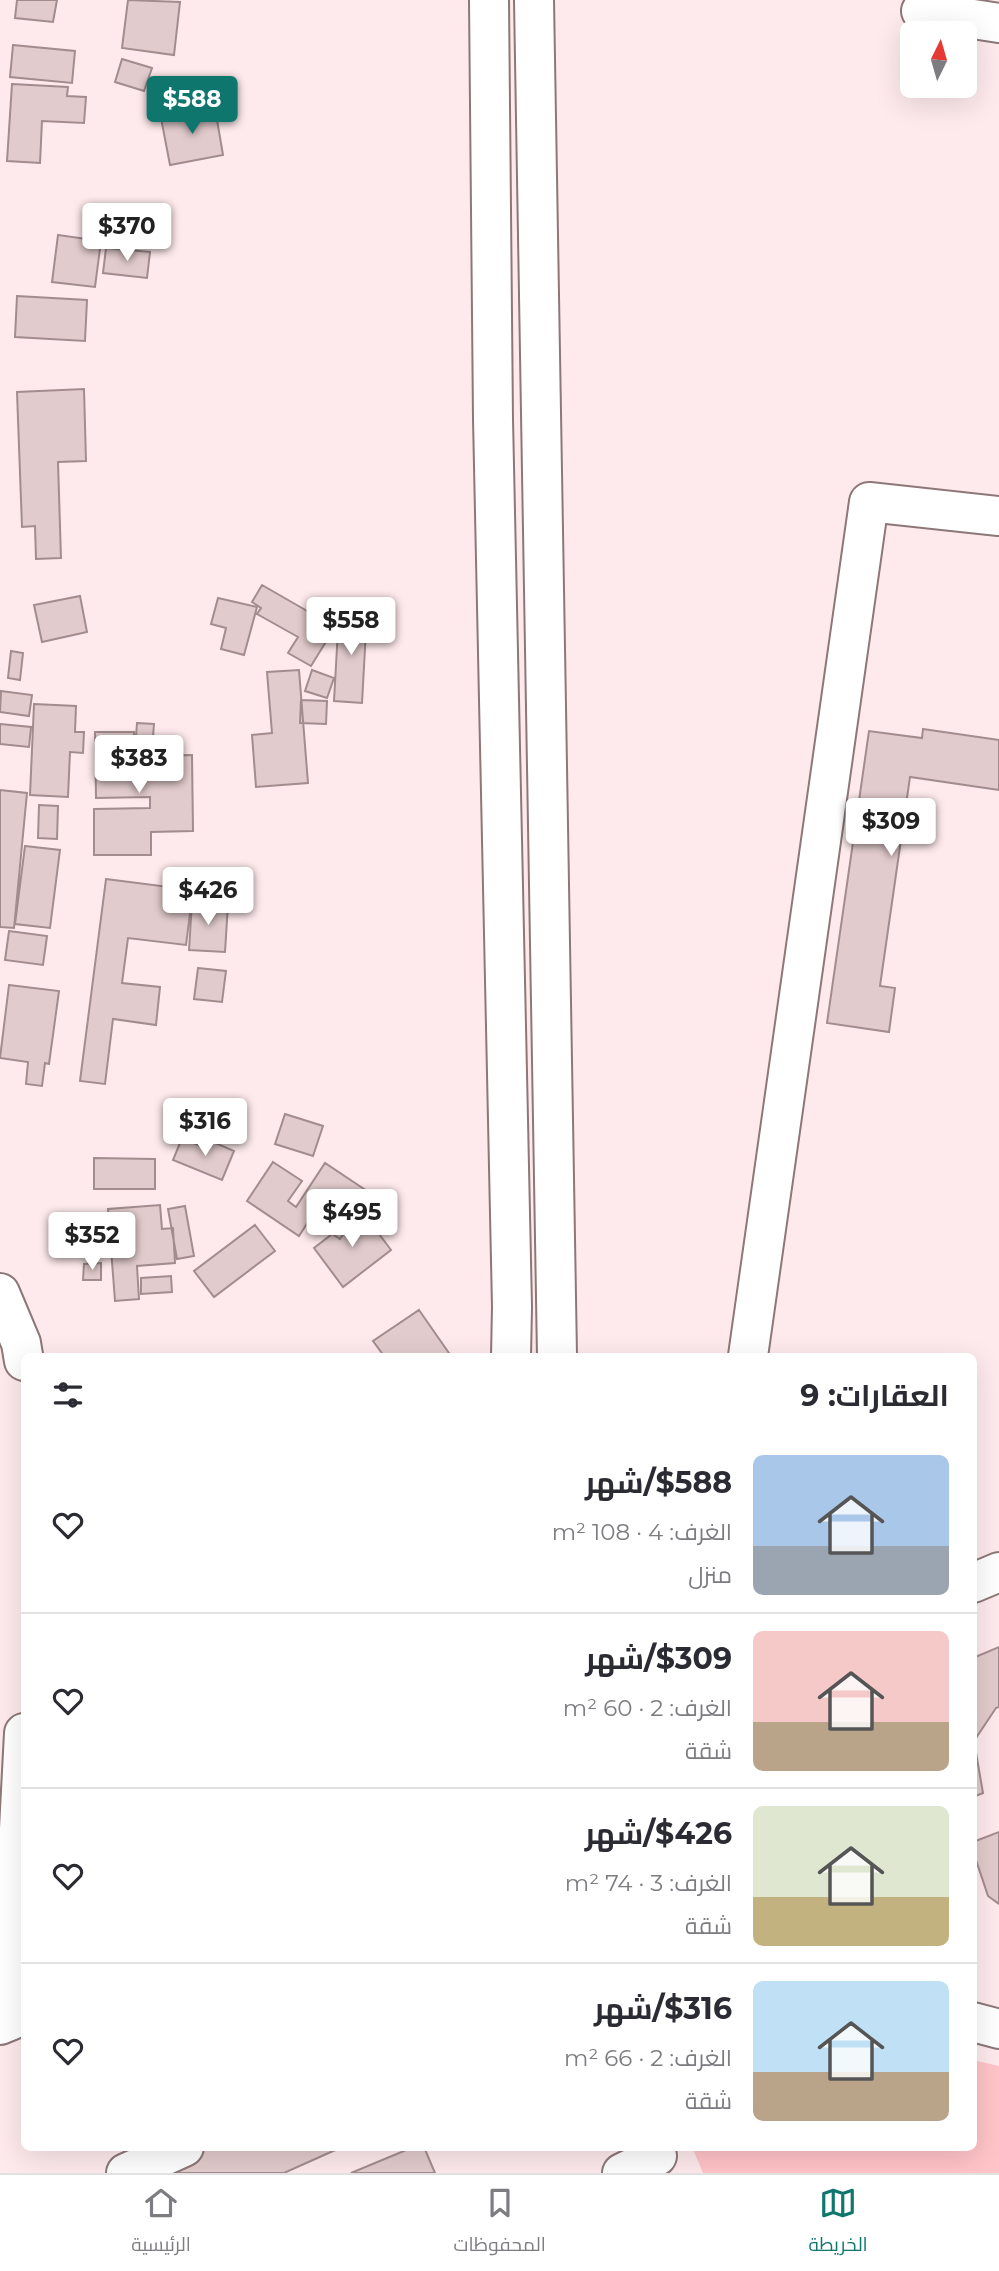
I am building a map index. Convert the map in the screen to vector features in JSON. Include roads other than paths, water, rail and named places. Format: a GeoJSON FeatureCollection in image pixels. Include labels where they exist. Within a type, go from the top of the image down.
{"type":"FeatureCollection","features":[{"type":"Feature","properties":{"kind":"main road"},"geometry":{"type":"LineString","coordinates":[[489,0],[493,419],[511,1353]]}},
{"type":"Feature","properties":{"kind":"main road"},"geometry":{"type":"LineString","coordinates":[[534,0],[557,1353]]}},
{"type":"Feature","properties":{"kind":"main road"},"geometry":{"type":"LineString","coordinates":[[921,11],[999,23]]}},
{"type":"Feature","properties":{"kind":"main road"},"geometry":{"type":"LineString","coordinates":[[748,1353],[869,502],[999,516]]}},
{"type":"Feature","properties":{"kind":"main road"},"geometry":{"type":"LineString","coordinates":[[0,1293],[23,1353]]}},
{"type":"Feature","properties":{"kind":"main road"},"geometry":{"type":"LineString","coordinates":[[977,1581],[999,1572]]}},
{"type":"Feature","properties":{"kind":"main road"},"geometry":{"type":"LineString","coordinates":[[11,2020],[21,1799]]}},
{"type":"Feature","properties":{"kind":"main road"},"geometry":{"type":"LineString","coordinates":[[977,2023],[999,2029]]}},
{"type":"Feature","properties":{"kind":"main road"},"geometry":{"type":"LineString","coordinates":[[126,2173],[175,2151]]}},
{"type":"Feature","properties":{"kind":"main road"},"geometry":{"type":"LineString","coordinates":[[622,2173],[658,2159]]}}]}
